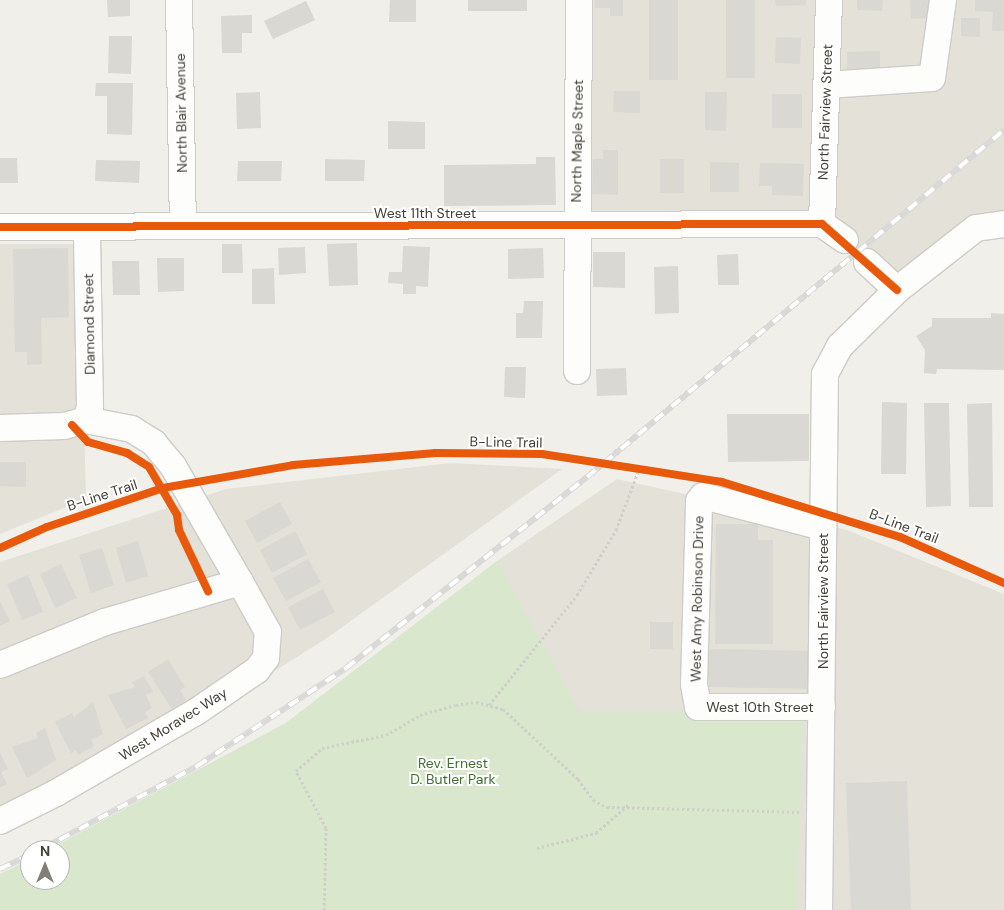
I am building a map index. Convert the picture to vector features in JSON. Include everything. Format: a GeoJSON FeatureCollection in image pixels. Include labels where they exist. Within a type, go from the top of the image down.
{"type":"FeatureCollection","features":[{"type":"Feature","properties":{"kind":"street","name":"North Blair Avenue"},"geometry":{"type":"LineString","coordinates":[[179,0],[183,226]]}},
{"type":"Feature","properties":{"kind":"street","name":"North Maple Street"},"geometry":{"type":"LineString","coordinates":[[577,371],[576,226],[579,0]]}},
{"type":"Feature","properties":{"kind":"street","name":"North Fairview Street"},"geometry":{"type":"LineString","coordinates":[[822,224],[828,0]]}},
{"type":"Feature","properties":{"kind":"street"},"geometry":{"type":"LineString","coordinates":[[826,85],[932,78],[943,0]]}},
{"type":"Feature","properties":{"kind":"street","name":"West 11th Street"},"geometry":{"type":"LineString","coordinates":[[0,227],[822,224]]}},
{"type":"Feature","properties":{"kind":"street"},"geometry":{"type":"LineString","coordinates":[[822,224],[845,240]]}},
{"type":"Feature","properties":{"kind":"street"},"geometry":{"type":"LineString","coordinates":[[867,262],[897,290],[976,228],[1004,224]]}},
{"type":"Feature","properties":{"kind":"street","name":"Diamond Street"},"geometry":{"type":"LineString","coordinates":[[86,420],[90,408],[87,227]]}},
{"type":"Feature","properties":{"kind":"street","name":"North Fairview Street"},"geometry":{"type":"LineString","coordinates":[[819,910],[825,374],[840,346],[897,290]]}},
{"type":"Feature","properties":{"kind":"street"},"geometry":{"type":"LineString","coordinates":[[0,428],[64,426],[86,420]]}},
{"type":"Feature","properties":{"kind":"street","name":"West Moravec Way"},"geometry":{"type":"LineString","coordinates":[[0,820],[56,793],[188,717],[257,670],[266,658],[268,632],[173,466],[154,443],[132,429],[86,420]]}},
{"type":"Feature","properties":{"kind":"street","name":"West Amy Robinson Drive"},"geometry":{"type":"LineString","coordinates":[[698,707],[694,684],[699,501],[703,496],[823,527]]}},
{"type":"Feature","properties":{"kind":"street"},"geometry":{"type":"LineString","coordinates":[[0,665],[105,622],[240,582]]}},
{"type":"Feature","properties":{"kind":"street","name":"West 10th Street"},"geometry":{"type":"LineString","coordinates":[[698,707],[822,707]]}},
{"type":"Feature","properties":{"kind":"path"},"geometry":{"type":"LineString","coordinates":[[489,704],[577,595],[616,530],[635,468],[648,470]]}},
{"type":"Feature","properties":{"kind":"path"},"geometry":{"type":"LineString","coordinates":[[324,910],[326,828],[296,771],[306,758],[322,748],[386,735],[420,715],[456,704],[489,704],[522,725],[578,779],[593,800],[607,807],[628,805],[662,809],[820,811]]}},
{"type":"Feature","properties":{"kind":"path"},"geometry":{"type":"LineString","coordinates":[[537,848],[596,833],[628,805]]}},
{"type":"Feature","properties":{"kind":"shaded area"},"geometry":{"type":"Polygon","coordinates":[[[578,0],[1004,0],[1004,226],[898,285],[826,227],[575,222],[578,0]]]}},
{"type":"Feature","properties":{"kind":"shaded area"},"geometry":{"type":"Polygon","coordinates":[[[0,244],[79,244],[86,499],[0,534],[0,244]]]}},
{"type":"Feature","properties":{"kind":"shaded area"},"geometry":{"type":"Polygon","coordinates":[[[451,463],[562,469],[327,638],[129,763],[0,823],[0,562],[226,489],[451,463]]]}},
{"type":"Feature","properties":{"kind":"shaded area"},"geometry":{"type":"Polygon","coordinates":[[[617,479],[847,530],[1004,594],[1004,910],[0,910],[0,874],[20,865],[20,890],[70,890],[70,840],[67,840],[286,723],[497,561],[617,479]]]}},
{"type":"Feature","properties":{"kind":"green space","name":"Rev. Ernest D. Butler Park"},"geometry":{"type":"Polygon","coordinates":[[[497,561],[579,711],[803,713],[797,910],[0,910],[0,874],[20,865],[20,890],[70,890],[70,840],[67,840],[286,723],[497,561]]]}},
{"type":"Feature","properties":{"kind":"building"},"geometry":{"type":"Polygon","coordinates":[[[107,0],[130,0],[130,16],[108,17],[107,0]]]}},
{"type":"Feature","properties":{"kind":"building"},"geometry":{"type":"Polygon","coordinates":[[[390,0],[416,0],[416,22],[389,22],[390,0]]]}},
{"type":"Feature","properties":{"kind":"building"},"geometry":{"type":"Polygon","coordinates":[[[468,0],[527,0],[527,11],[468,11],[468,0]]]}},
{"type":"Feature","properties":{"kind":"building"},"geometry":{"type":"Polygon","coordinates":[[[595,0],[623,0],[623,16],[610,16],[610,8],[595,8],[595,0]]]}},
{"type":"Feature","properties":{"kind":"building"},"geometry":{"type":"Polygon","coordinates":[[[649,0],[678,0],[678,80],[649,80],[649,0]]]}},
{"type":"Feature","properties":{"kind":"building"},"geometry":{"type":"Polygon","coordinates":[[[726,0],[755,0],[755,78],[726,78],[726,0]]]}},
{"type":"Feature","properties":{"kind":"building"},"geometry":{"type":"Polygon","coordinates":[[[775,0],[806,0],[806,5],[776,6],[775,0]]]}},
{"type":"Feature","properties":{"kind":"building"},"geometry":{"type":"Polygon","coordinates":[[[857,0],[883,0],[882,11],[857,10],[857,0]]]}},
{"type":"Feature","properties":{"kind":"building"},"geometry":{"type":"Polygon","coordinates":[[[910,0],[933,0],[934,18],[911,19],[910,0]]]}},
{"type":"Feature","properties":{"kind":"building"},"geometry":{"type":"Polygon","coordinates":[[[975,0],[1004,0],[1004,31],[992,31],[993,12],[975,11],[975,0]]]}},
{"type":"Feature","properties":{"kind":"building"},"geometry":{"type":"Polygon","coordinates":[[[306,1],[315,20],[273,39],[264,21],[306,1]]]}},
{"type":"Feature","properties":{"kind":"building"},"geometry":{"type":"Polygon","coordinates":[[[252,15],[252,33],[242,33],[242,53],[222,53],[221,16],[252,15]]]}},
{"type":"Feature","properties":{"kind":"building"},"geometry":{"type":"Polygon","coordinates":[[[961,18],[980,18],[980,37],[961,36],[961,18]]]}},
{"type":"Feature","properties":{"kind":"building"},"geometry":{"type":"Polygon","coordinates":[[[109,36],[132,36],[131,74],[108,73],[109,36]]]}},
{"type":"Feature","properties":{"kind":"building"},"geometry":{"type":"Polygon","coordinates":[[[776,37],[801,38],[800,64],[775,63],[776,37]]]}},
{"type":"Feature","properties":{"kind":"building"},"geometry":{"type":"Polygon","coordinates":[[[880,51],[880,80],[847,81],[847,52],[880,51]]]}},
{"type":"Feature","properties":{"kind":"building"},"geometry":{"type":"Polygon","coordinates":[[[96,83],[133,83],[132,135],[107,134],[107,96],[95,96],[96,83]]]}},
{"type":"Feature","properties":{"kind":"building"},"geometry":{"type":"Polygon","coordinates":[[[614,91],[640,91],[640,113],[613,112],[614,91]]]}},
{"type":"Feature","properties":{"kind":"building"},"geometry":{"type":"Polygon","coordinates":[[[260,92],[261,128],[237,129],[236,93],[260,92]]]}},
{"type":"Feature","properties":{"kind":"building"},"geometry":{"type":"Polygon","coordinates":[[[705,92],[727,92],[726,131],[705,130],[705,92]]]}},
{"type":"Feature","properties":{"kind":"building"},"geometry":{"type":"Polygon","coordinates":[[[772,94],[802,94],[802,128],[772,128],[772,94]]]}},
{"type":"Feature","properties":{"kind":"building"},"geometry":{"type":"Polygon","coordinates":[[[388,121],[425,122],[425,149],[388,149],[388,121]]]}},
{"type":"Feature","properties":{"kind":"building"},"geometry":{"type":"Polygon","coordinates":[[[603,150],[618,150],[618,195],[592,194],[593,159],[603,159],[603,150]]]}},
{"type":"Feature","properties":{"kind":"building"},"geometry":{"type":"Polygon","coordinates":[[[536,157],[555,157],[556,205],[444,206],[444,165],[536,164],[536,157]]]}},
{"type":"Feature","properties":{"kind":"building"},"geometry":{"type":"Polygon","coordinates":[[[0,158],[17,158],[18,183],[0,183],[0,158]]]}},
{"type":"Feature","properties":{"kind":"building"},"geometry":{"type":"Polygon","coordinates":[[[325,159],[365,160],[364,181],[325,181],[325,159]]]}},
{"type":"Feature","properties":{"kind":"building"},"geometry":{"type":"Polygon","coordinates":[[[660,159],[684,159],[684,193],[660,193],[660,159]]]}},
{"type":"Feature","properties":{"kind":"building"},"geometry":{"type":"Polygon","coordinates":[[[96,160],[140,161],[139,183],[95,181],[96,160]]]}},
{"type":"Feature","properties":{"kind":"building"},"geometry":{"type":"Polygon","coordinates":[[[238,161],[282,161],[281,181],[237,181],[238,161]]]}},
{"type":"Feature","properties":{"kind":"building"},"geometry":{"type":"Polygon","coordinates":[[[710,162],[739,163],[739,192],[710,192],[710,162]]]}},
{"type":"Feature","properties":{"kind":"building"},"geometry":{"type":"Polygon","coordinates":[[[760,163],[804,164],[803,196],[772,195],[772,186],[759,186],[760,163]]]}},
{"type":"Feature","properties":{"kind":"building"},"geometry":{"type":"Polygon","coordinates":[[[357,243],[358,285],[329,286],[327,244],[357,243]]]}},
{"type":"Feature","properties":{"kind":"building"},"geometry":{"type":"Polygon","coordinates":[[[222,244],[242,244],[243,273],[222,273],[222,244]]]}},
{"type":"Feature","properties":{"kind":"building"},"geometry":{"type":"Polygon","coordinates":[[[403,246],[430,247],[428,287],[416,286],[416,294],[403,294],[403,284],[388,283],[389,272],[402,272],[403,246]]]}},
{"type":"Feature","properties":{"kind":"building"},"geometry":{"type":"Polygon","coordinates":[[[305,247],[306,273],[279,275],[278,248],[305,247]]]}},
{"type":"Feature","properties":{"kind":"building"},"geometry":{"type":"Polygon","coordinates":[[[68,248],[69,317],[41,318],[42,364],[27,365],[27,352],[15,352],[13,249],[68,248]]]}},
{"type":"Feature","properties":{"kind":"building"},"geometry":{"type":"Polygon","coordinates":[[[543,248],[544,278],[508,279],[508,249],[543,248]]]}},
{"type":"Feature","properties":{"kind":"building"},"geometry":{"type":"Polygon","coordinates":[[[593,252],[625,252],[625,288],[593,287],[593,252]]]}},
{"type":"Feature","properties":{"kind":"building"},"geometry":{"type":"Polygon","coordinates":[[[738,254],[739,285],[718,285],[717,255],[738,254]]]}},
{"type":"Feature","properties":{"kind":"building"},"geometry":{"type":"Polygon","coordinates":[[[157,258],[184,258],[184,291],[158,292],[157,258]]]}},
{"type":"Feature","properties":{"kind":"building"},"geometry":{"type":"Polygon","coordinates":[[[112,261],[139,261],[140,295],[113,295],[112,261]]]}},
{"type":"Feature","properties":{"kind":"building"},"geometry":{"type":"Polygon","coordinates":[[[678,266],[679,313],[655,314],[654,267],[678,266]]]}},
{"type":"Feature","properties":{"kind":"building"},"geometry":{"type":"Polygon","coordinates":[[[274,268],[275,304],[252,304],[252,269],[274,268]]]}},
{"type":"Feature","properties":{"kind":"building"},"geometry":{"type":"Polygon","coordinates":[[[524,301],[543,301],[542,338],[516,338],[516,313],[523,313],[524,301]]]}},
{"type":"Feature","properties":{"kind":"building"},"geometry":{"type":"Polygon","coordinates":[[[991,313],[1004,314],[1004,370],[937,369],[936,374],[924,373],[925,350],[916,336],[932,326],[932,318],[991,318],[991,313]]]}},
{"type":"Feature","properties":{"kind":"building"},"geometry":{"type":"Polygon","coordinates":[[[505,367],[526,367],[525,398],[504,397],[505,367]]]}},
{"type":"Feature","properties":{"kind":"building"},"geometry":{"type":"Polygon","coordinates":[[[626,368],[627,395],[597,396],[596,369],[626,368]]]}},
{"type":"Feature","properties":{"kind":"building"},"geometry":{"type":"Polygon","coordinates":[[[882,402],[907,403],[906,474],[881,474],[882,402]]]}},
{"type":"Feature","properties":{"kind":"building"},"geometry":{"type":"Polygon","coordinates":[[[924,403],[949,403],[951,506],[926,507],[924,403]]]}},
{"type":"Feature","properties":{"kind":"building"},"geometry":{"type":"Polygon","coordinates":[[[992,403],[993,507],[969,507],[967,404],[992,403]]]}},
{"type":"Feature","properties":{"kind":"building"},"geometry":{"type":"Polygon","coordinates":[[[727,414],[809,414],[809,461],[728,462],[727,414]]]}},
{"type":"Feature","properties":{"kind":"building"},"geometry":{"type":"Polygon","coordinates":[[[0,462],[26,462],[26,487],[0,486],[0,462]]]}},
{"type":"Feature","properties":{"kind":"building"},"geometry":{"type":"Polygon","coordinates":[[[280,502],[292,524],[257,543],[245,521],[280,502]]]}},
{"type":"Feature","properties":{"kind":"building"},"geometry":{"type":"Polygon","coordinates":[[[716,524],[758,524],[758,540],[773,540],[773,644],[715,644],[716,524]]]}},
{"type":"Feature","properties":{"kind":"building"},"geometry":{"type":"Polygon","coordinates":[[[295,531],[307,554],[272,573],[260,550],[295,531]]]}},
{"type":"Feature","properties":{"kind":"building"},"geometry":{"type":"Polygon","coordinates":[[[138,541],[148,576],[126,583],[116,548],[138,541]]]}},
{"type":"Feature","properties":{"kind":"building"},"geometry":{"type":"Polygon","coordinates":[[[102,548],[114,585],[91,593],[79,555],[102,548]]]}},
{"type":"Feature","properties":{"kind":"building"},"geometry":{"type":"Polygon","coordinates":[[[308,559],[321,582],[286,601],[273,578],[308,559]]]}},
{"type":"Feature","properties":{"kind":"building"},"geometry":{"type":"Polygon","coordinates":[[[61,564],[77,598],[55,608],[40,574],[61,564]]]}},
{"type":"Feature","properties":{"kind":"building"},"geometry":{"type":"Polygon","coordinates":[[[28,575],[43,612],[22,620],[7,584],[28,575]]]}},
{"type":"Feature","properties":{"kind":"building"},"geometry":{"type":"Polygon","coordinates":[[[323,589],[335,612],[300,630],[288,607],[323,589]]]}},
{"type":"Feature","properties":{"kind":"building"},"geometry":{"type":"Polygon","coordinates":[[[0,602],[10,621],[0,626],[0,602]]]}},
{"type":"Feature","properties":{"kind":"building"},"geometry":{"type":"Polygon","coordinates":[[[650,622],[673,622],[673,649],[650,649],[650,622]]]}},
{"type":"Feature","properties":{"kind":"building"},"geometry":{"type":"Polygon","coordinates":[[[709,649],[809,651],[808,689],[709,687],[709,649]]]}},
{"type":"Feature","properties":{"kind":"building"},"geometry":{"type":"Polygon","coordinates":[[[168,659],[185,687],[180,690],[186,700],[172,709],[148,672],[168,659]]]}},
{"type":"Feature","properties":{"kind":"building"},"geometry":{"type":"Polygon","coordinates":[[[144,676],[153,692],[146,695],[152,708],[145,712],[148,718],[126,729],[108,695],[135,687],[132,682],[144,676]]]}},
{"type":"Feature","properties":{"kind":"building"},"geometry":{"type":"Polygon","coordinates":[[[93,702],[103,734],[91,740],[94,746],[78,755],[76,750],[71,753],[55,722],[72,713],[74,717],[93,702]]]}},
{"type":"Feature","properties":{"kind":"building"},"geometry":{"type":"Polygon","coordinates":[[[45,728],[56,760],[27,778],[12,747],[38,738],[36,733],[45,728]]]}},
{"type":"Feature","properties":{"kind":"building"},"geometry":{"type":"Polygon","coordinates":[[[0,753],[8,769],[1,772],[7,784],[0,787],[0,753]]]}},
{"type":"Feature","properties":{"kind":"building"},"geometry":{"type":"Polygon","coordinates":[[[907,781],[911,910],[851,910],[846,783],[907,781]]]}},
{"type":"Feature","properties":{"kind":"railway"},"geometry":{"type":"LineString","coordinates":[[59,840],[197,766],[346,668],[587,477],[1004,130]]}},
{"type":"Feature","properties":{"kind":"railway"},"geometry":{"type":"LineString","coordinates":[[0,869],[20,860]]}},
{"type":"Feature","properties":{"kind":"cycle path"},"geometry":{"type":"LineString","coordinates":[[0,227],[822,224],[897,290]]}},
{"type":"Feature","properties":{"kind":"cycle path"},"geometry":{"type":"LineString","coordinates":[[72,425],[88,442],[127,453],[149,467],[177,515],[179,530],[208,591]]}},
{"type":"Feature","properties":{"kind":"cycle path","name":"B-Line Trail"},"geometry":{"type":"LineString","coordinates":[[0,548],[47,527],[163,488],[293,465],[435,453],[542,454],[722,482],[900,537],[1004,583]]}}]}
